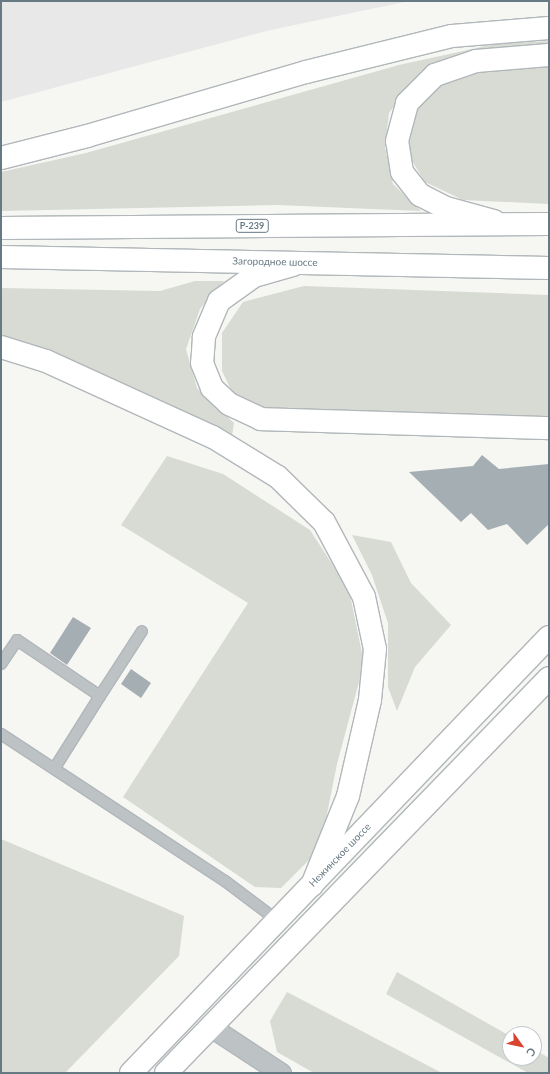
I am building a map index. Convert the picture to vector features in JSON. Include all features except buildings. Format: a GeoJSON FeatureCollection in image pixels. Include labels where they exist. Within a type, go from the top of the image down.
{"type":"FeatureCollection","features":[{"type":"Feature","properties":{"kind":"main road"},"geometry":{"type":"LineString","coordinates":[[1,158],[87,136],[306,72],[452,36],[549,28]]}},
{"type":"Feature","properties":{"kind":"main road"},"geometry":{"type":"LineString","coordinates":[[502,224],[446,208],[420,195],[402,172],[396,141],[407,103],[436,75],[476,61],[549,55]]}},
{"type":"Feature","properties":{"kind":"main road","name":"Р-239"},"geometry":{"type":"LineString","coordinates":[[1,228],[549,224]]}},
{"type":"Feature","properties":{"kind":"main road","name":"Загородное шоссе"},"geometry":{"type":"LineString","coordinates":[[1,257],[549,268]]}},
{"type":"Feature","properties":{"kind":"main road"},"geometry":{"type":"LineString","coordinates":[[304,262],[254,276],[219,301],[204,336],[202,363],[212,388],[229,404],[261,419],[549,428]]}},
{"type":"Feature","properties":{"kind":"main road"},"geometry":{"type":"LineString","coordinates":[[1,347],[46,361],[213,437],[278,477],[328,529],[364,597],[375,649],[370,700],[348,796],[312,885]]}},
{"type":"Feature","properties":{"kind":"main road","name":"Нежинское шоссе"},"geometry":{"type":"LineString","coordinates":[[131,1073],[549,637]]}},
{"type":"Feature","properties":{"kind":"main road"},"geometry":{"type":"LineString","coordinates":[[166,1073],[549,678]]}},
{"type":"Feature","properties":{"kind":"street"},"geometry":{"type":"LineString","coordinates":[[211,1027],[281,1073]]}},
{"type":"Feature","properties":{"kind":"lane"},"geometry":{"type":"LineString","coordinates":[[54,769],[142,631]]}},
{"type":"Feature","properties":{"kind":"lane"},"geometry":{"type":"LineString","coordinates":[[1,664],[17,640],[100,696]]}},
{"type":"Feature","properties":{"kind":"lane"},"geometry":{"type":"LineString","coordinates":[[1,734],[225,881],[278,921]]}},
{"type":"Feature","properties":{"kind":"shaded area"},"geometry":{"type":"Polygon","coordinates":[[[1,1],[409,1],[266,31],[1,102],[1,1]]]}},
{"type":"Feature","properties":{"kind":"shaded area"},"geometry":{"type":"Polygon","coordinates":[[[549,41],[549,48],[472,55],[421,71],[389,113],[385,147],[393,184],[421,211],[277,205],[1,211],[1,172],[86,153],[399,65],[495,44],[549,41]]]}},
{"type":"Feature","properties":{"kind":"shaded area"},"geometry":{"type":"Polygon","coordinates":[[[549,65],[549,204],[463,200],[425,182],[409,156],[409,122],[435,86],[471,71],[549,65]]]}},
{"type":"Feature","properties":{"kind":"shaded area"},"geometry":{"type":"Polygon","coordinates":[[[195,281],[224,281],[200,309],[186,349],[197,388],[234,423],[232,436],[1,339],[1,288],[160,291],[195,281]]]}},
{"type":"Feature","properties":{"kind":"shaded area"},"geometry":{"type":"Polygon","coordinates":[[[304,286],[549,295],[549,418],[260,410],[232,392],[222,371],[222,333],[243,302],[304,286]]]}},
{"type":"Feature","properties":{"kind":"shaded area"},"geometry":{"type":"Polygon","coordinates":[[[167,456],[223,474],[310,530],[349,590],[364,663],[337,764],[320,849],[281,888],[255,887],[123,797],[248,603],[121,525],[167,456]]]}},
{"type":"Feature","properties":{"kind":"shaded area"},"geometry":{"type":"Polygon","coordinates":[[[352,535],[391,542],[411,583],[451,625],[415,667],[397,711],[388,687],[388,623],[372,575],[352,535]]]}},
{"type":"Feature","properties":{"kind":"shaded area"},"geometry":{"type":"Polygon","coordinates":[[[1,839],[184,916],[179,956],[65,1073],[1,1073],[1,839]]]}},
{"type":"Feature","properties":{"kind":"shaded area"},"geometry":{"type":"Polygon","coordinates":[[[397,972],[502,1031],[502,1059],[386,994],[397,972]]]}},
{"type":"Feature","properties":{"kind":"shaded area"},"geometry":{"type":"Polygon","coordinates":[[[287,992],[442,1073],[314,1073],[277,1052],[270,1021],[287,992]]]}},
{"type":"Feature","properties":{"kind":"shaded area"},"geometry":{"type":"Polygon","coordinates":[[[542,1054],[549,1058],[549,1073],[528,1073],[515,1066],[542,1066],[542,1054]]]}}]}
